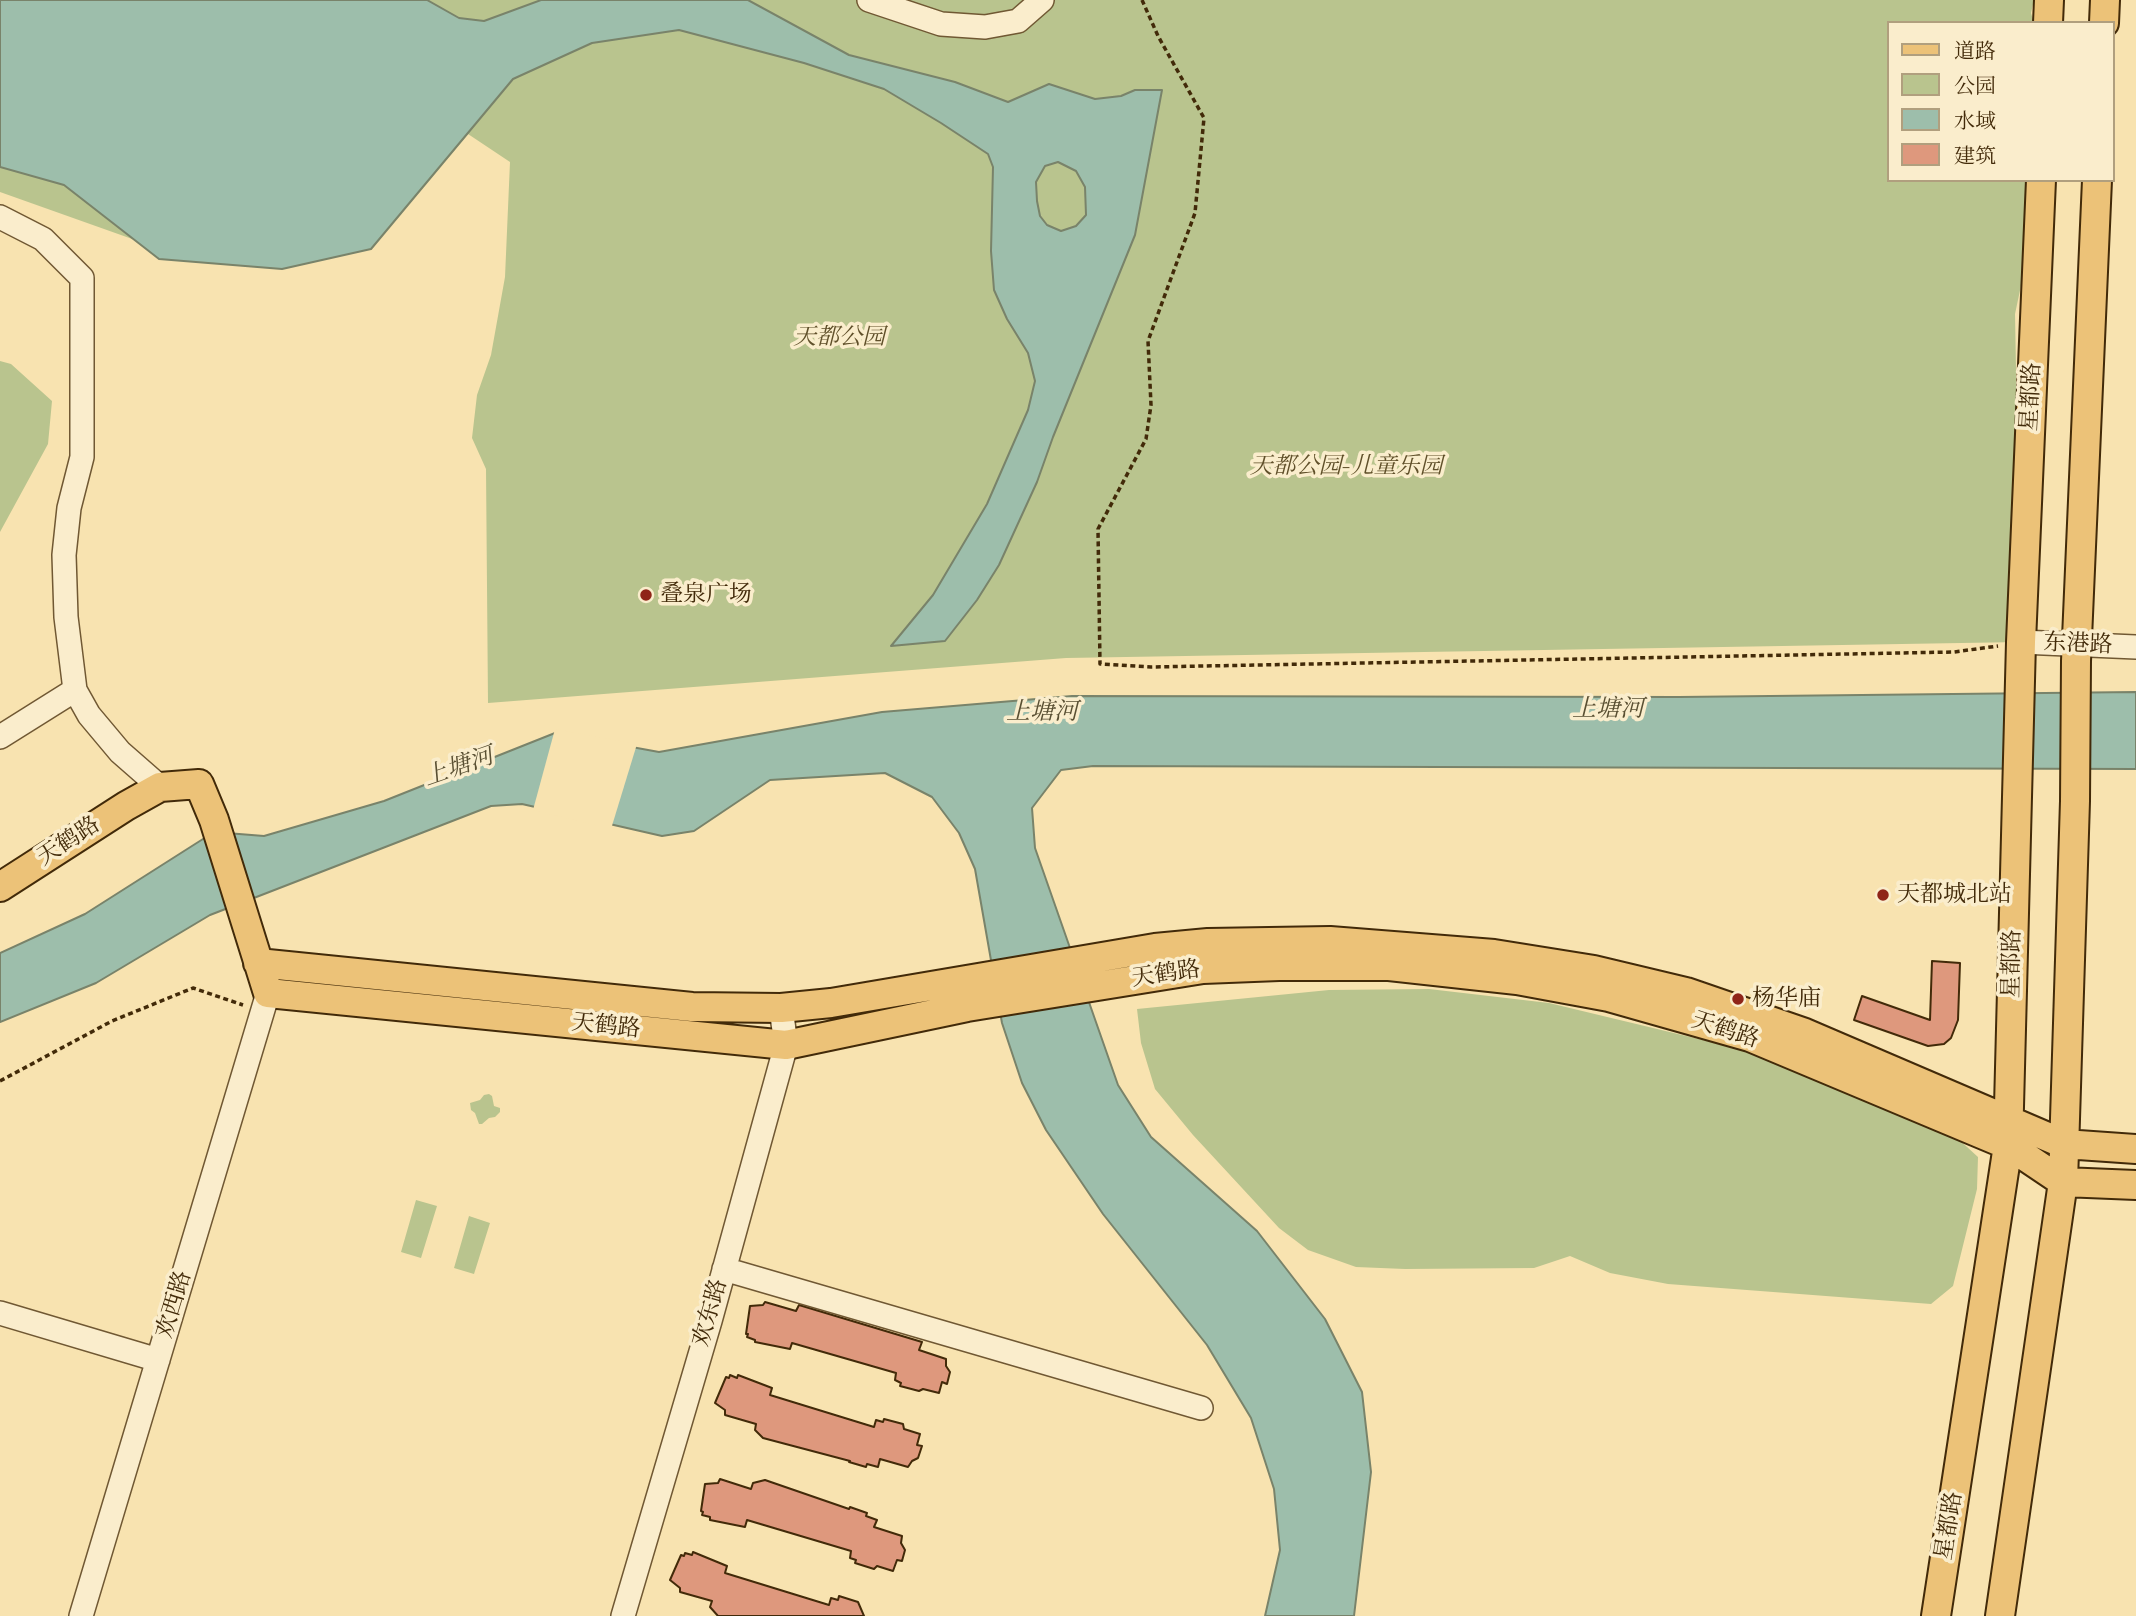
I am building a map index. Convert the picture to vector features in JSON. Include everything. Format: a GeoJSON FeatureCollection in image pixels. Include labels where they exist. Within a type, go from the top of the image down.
{"type":"FeatureCollection","features":[{"type":"Feature","properties":{"kind":"main road"},"geometry":{"type":"LineString","coordinates":[[2048,21],[2049,0]]}},
{"type":"Feature","properties":{"kind":"main road"},"geometry":{"type":"LineString","coordinates":[[2104,21],[2105,0]]}},
{"type":"Feature","properties":{"kind":"main road","name":"星都路"},"geometry":{"type":"LineString","coordinates":[[1936,1616],[2008,1132],[2021,650],[2041,182]]}},
{"type":"Feature","properties":{"kind":"main road"},"geometry":{"type":"LineString","coordinates":[[2000,1616],[2063,1182],[2075,801],[2076,653],[2097,182]]}},
{"type":"Feature","properties":{"kind":"main road","name":"天鹤路"},"geometry":{"type":"LineString","coordinates":[[0,887],[160,787],[198,784],[214,820],[245,919],[258,963],[265,1002],[786,1045],[963,995],[1155,948],[1208,943],[1330,941],[1494,954],[1594,970],[1686,992],[1805,1033],[2008,1132],[2063,1182]]}},
{"type":"Feature","properties":{"kind":"main road","name":"天鹤路"},"geometry":{"type":"LineString","coordinates":[[258,963],[692,1007],[781,1009],[1128,980],[1203,969],[1389,966],[1517,980],[1609,997],[1749,1037],[2008,1132]]}},
{"type":"Feature","properties":{"kind":"main road"},"geometry":{"type":"LineString","coordinates":[[2008,1132],[2064,1144],[2136,1149]]}},
{"type":"Feature","properties":{"kind":"main road"},"geometry":{"type":"LineString","coordinates":[[2063,1182],[2136,1185]]}},
{"type":"Feature","properties":{"kind":"street"},"geometry":{"type":"LineString","coordinates":[[869,0],[941,24],[985,27],[1018,21],[1042,0]]}},
{"type":"Feature","properties":{"kind":"street"},"geometry":{"type":"LineString","coordinates":[[0,217],[43,239],[82,278],[82,457],[69,508],[64,555],[66,617],[75,690],[89,715],[120,752],[160,787]]}},
{"type":"Feature","properties":{"kind":"street","name":"东港路"},"geometry":{"type":"LineString","coordinates":[[2021,650],[2076,653],[2136,647]]}},
{"type":"Feature","properties":{"kind":"street"},"geometry":{"type":"LineString","coordinates":[[0,737],[75,690]]}},
{"type":"Feature","properties":{"kind":"street","name":"欢西路"},"geometry":{"type":"LineString","coordinates":[[81,1616],[265,1002]]}},
{"type":"Feature","properties":{"kind":"street","name":"欢东路"},"geometry":{"type":"LineString","coordinates":[[623,1616],[786,1045],[781,1009]]}},
{"type":"Feature","properties":{"kind":"street"},"geometry":{"type":"LineString","coordinates":[[724,1269],[1201,1409]]}},
{"type":"Feature","properties":{"kind":"street"},"geometry":{"type":"LineString","coordinates":[[0,1313],[158,1360]]}},
{"type":"Feature","properties":{"kind":"path"},"geometry":{"type":"LineString","coordinates":[[1142,0],[1158,36],[1204,118],[1195,213],[1148,341],[1151,405],[1146,439],[1098,529],[1100,664],[1151,667],[2021,650]]}},
{"type":"Feature","properties":{"kind":"path"},"geometry":{"type":"LineString","coordinates":[[0,1081],[112,1021],[193,988],[265,1002]]}},
{"type":"Feature","properties":{"kind":"green space","name":"天都公园"},"geometry":{"type":"Polygon","coordinates":[[[0,0],[2034,0],[2031,13],[2033,21],[1888,21],[1888,182],[2028,182],[2030,243],[2015,314],[2021,642],[1066,658],[488,703],[486,469],[472,438],[477,395],[491,355],[505,277],[510,162],[468,134],[371,249],[135,240],[0,192],[0,0]]]}},
{"type":"Feature","properties":{"kind":"green space"},"geometry":{"type":"Polygon","coordinates":[[[0,361],[11,364],[52,401],[48,444],[0,532],[0,361]]]}},
{"type":"Feature","properties":{"kind":"green space"},"geometry":{"type":"Polygon","coordinates":[[[1429,989],[1549,1003],[1757,1053],[1955,1136],[1978,1157],[1977,1189],[1953,1286],[1931,1304],[1668,1284],[1610,1273],[1570,1256],[1534,1268],[1356,1267],[1308,1250],[1279,1228],[1193,1135],[1155,1089],[1141,1043],[1137,1009],[1329,990],[1429,989]]]}},
{"type":"Feature","properties":{"kind":"green space"},"geometry":{"type":"Polygon","coordinates":[[[489,1094],[500,1112],[479,1124],[470,1103],[489,1094]]]}},
{"type":"Feature","properties":{"kind":"green space"},"geometry":{"type":"Polygon","coordinates":[[[416,1200],[437,1206],[421,1258],[401,1252],[416,1200]]]}},
{"type":"Feature","properties":{"kind":"green space"},"geometry":{"type":"Polygon","coordinates":[[[469,1216],[490,1223],[474,1274],[454,1268],[469,1216]]]}},
{"type":"Feature","properties":{"kind":"water"},"geometry":{"type":"Polygon","coordinates":[[[0,0],[427,0],[459,18],[484,21],[541,0],[748,0],[849,55],[955,82],[1008,102],[1049,84],[1095,99],[1121,96],[1135,90],[1162,90],[1135,235],[1037,482],[999,565],[977,600],[945,641],[891,646],[933,595],[987,504],[1028,410],[1035,381],[1028,353],[1007,319],[994,290],[991,251],[993,167],[988,154],[884,89],[804,63],[679,30],[592,43],[513,79],[371,249],[282,269],[159,259],[64,185],[0,167],[0,0]],[[1058,162],[1045,166],[1036,182],[1040,216],[1047,225],[1061,231],[1076,226],[1086,215],[1085,187],[1076,171],[1058,162]]]}},
{"type":"Feature","properties":{"kind":"water","name":"上塘河"},"geometry":{"type":"Polygon","coordinates":[[[2136,692],[2136,769],[1093,766],[1061,770],[1032,808],[1035,848],[1118,1085],[1151,1137],[1257,1231],[1325,1319],[1362,1392],[1371,1472],[1354,1616],[1265,1616],[1280,1550],[1274,1489],[1251,1418],[1207,1345],[1103,1214],[1046,1130],[1022,1083],[1002,1023],[975,869],[959,833],[932,797],[885,773],[770,780],[694,831],[662,836],[522,804],[491,806],[210,915],[96,983],[0,1022],[0,953],[85,914],[214,832],[264,836],[384,801],[555,733],[659,752],[882,712],[1072,696],[1679,697],[2136,692]]]}},
{"type":"Feature","properties":{"kind":"pier"},"geometry":{"type":"Polygon","coordinates":[[[555,729],[637,744],[611,829],[533,810],[555,729]]]}},
{"type":"Feature","properties":{"kind":"building"},"geometry":{"type":"Polygon","coordinates":[[[1932,961],[1960,963],[1958,1020],[1951,1038],[1944,1044],[1928,1046],[1854,1020],[1862,996],[1930,1020],[1932,961]]]}},
{"type":"Feature","properties":{"kind":"building"},"geometry":{"type":"Polygon","coordinates":[[[765,1302],[796,1311],[799,1305],[922,1342],[919,1350],[946,1359],[950,1372],[947,1384],[942,1382],[939,1393],[923,1389],[919,1391],[900,1386],[901,1383],[895,1380],[896,1373],[792,1343],[790,1349],[755,1342],[746,1334],[750,1306],[763,1305],[765,1302]]]}},
{"type":"Feature","properties":{"kind":"building"},"geometry":{"type":"Polygon","coordinates":[[[730,1375],[737,1378],[738,1375],[772,1388],[770,1395],[874,1427],[876,1420],[883,1422],[884,1419],[903,1424],[904,1429],[920,1434],[917,1445],[922,1446],[918,1458],[908,1467],[880,1459],[878,1467],[867,1464],[866,1467],[763,1438],[755,1430],[756,1424],[725,1415],[725,1410],[715,1403],[726,1377],[729,1378],[730,1375]]]}},
{"type":"Feature","properties":{"kind":"building"},"geometry":{"type":"Polygon","coordinates":[[[720,1479],[751,1489],[753,1483],[765,1480],[867,1513],[866,1516],[877,1520],[874,1527],[902,1536],[901,1543],[905,1550],[902,1561],[897,1560],[893,1571],[877,1566],[874,1569],[855,1563],[856,1560],[850,1558],[851,1551],[747,1520],[745,1527],[710,1520],[710,1517],[702,1515],[701,1511],[705,1484],[718,1483],[720,1479]]]}},
{"type":"Feature","properties":{"kind":"building"},"geometry":{"type":"Polygon","coordinates":[[[693,1552],[727,1566],[725,1573],[829,1605],[831,1598],[838,1600],[839,1596],[858,1602],[864,1616],[718,1616],[710,1607],[712,1601],[680,1592],[680,1588],[670,1580],[681,1555],[692,1555],[693,1552]]]}},
{"type":"Feature","properties":{"kind":"place","name":"叠泉广场"},"geometry":{"type":"Point","coordinates":[646,595]}},
{"type":"Feature","properties":{"kind":"place","name":"天都城北站"},"geometry":{"type":"Point","coordinates":[1883,895]}},
{"type":"Feature","properties":{"kind":"place","name":"杨华庙"},"geometry":{"type":"Point","coordinates":[1738,999]}},
{"type":"Feature","properties":{"kind":"park label","name":"天都公园-儿童乐园"},"geometry":{"type":"Point","coordinates":[1346,467]}}]}
